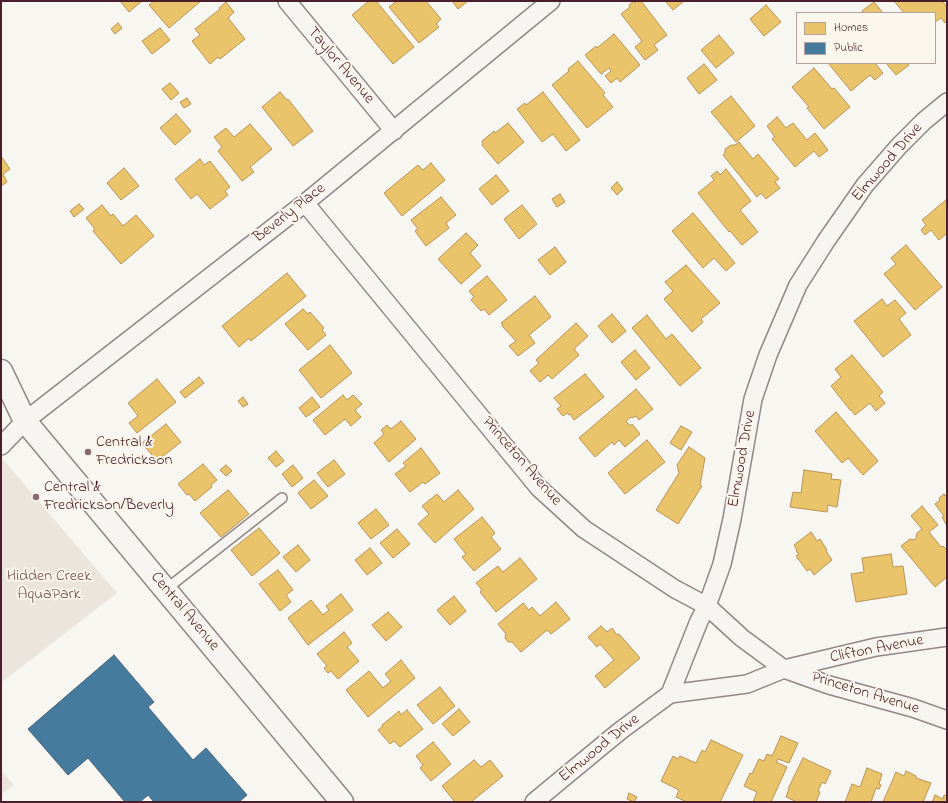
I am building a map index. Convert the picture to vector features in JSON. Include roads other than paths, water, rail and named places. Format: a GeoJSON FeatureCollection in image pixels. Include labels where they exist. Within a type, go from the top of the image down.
{"type":"FeatureCollection","features":[{"type":"Feature","properties":{"kind":"main road"},"geometry":{"type":"LineString","coordinates":[[1,372],[25,421]]}},
{"type":"Feature","properties":{"kind":"main road"},"geometry":{"type":"LineString","coordinates":[[1,407],[25,421]]}},
{"type":"Feature","properties":{"kind":"main road","name":"Central Avenue"},"geometry":{"type":"LineString","coordinates":[[25,421],[342,802]]}},
{"type":"Feature","properties":{"kind":"street","name":"Taylor Avenue"},"geometry":{"type":"LineString","coordinates":[[287,1],[394,131]]}},
{"type":"Feature","properties":{"kind":"street","name":"Beverly Place"},"geometry":{"type":"LineString","coordinates":[[1,446],[25,421],[304,203],[394,131],[551,1]]}},
{"type":"Feature","properties":{"kind":"street","name":"Elmwood Drive"},"geometry":{"type":"LineString","coordinates":[[534,802],[620,732],[670,694],[699,621],[707,606],[722,564],[732,519],[753,399],[768,356],[798,285],[826,241],[865,185],[899,146],[924,121],[947,102]]}},
{"type":"Feature","properties":{"kind":"street","name":"Princeton Avenue"},"geometry":{"type":"LineString","coordinates":[[304,203],[539,488],[584,529],[675,590],[707,606],[742,638],[784,669],[829,685],[914,708],[947,720]]}},
{"type":"Feature","properties":{"kind":"street","name":"Clifton Avenue"},"geometry":{"type":"LineString","coordinates":[[784,669],[876,647],[947,637]]}},
{"type":"Feature","properties":{"kind":"street"},"geometry":{"type":"LineString","coordinates":[[670,694],[747,684],[784,669]]}},
{"type":"Feature","properties":{"kind":"lane"},"geometry":{"type":"LineString","coordinates":[[165,590],[282,498]]}},
{"type":"Feature","properties":{"kind":"place","name":"Central & Fredrickson"},"geometry":{"type":"Point","coordinates":[88,452]}},
{"type":"Feature","properties":{"kind":"place","name":"Central & Fredrickson/Beverly"},"geometry":{"type":"Point","coordinates":[36,497]}},
{"type":"Feature","properties":{"kind":"park label","name":"Hidden Creek AquaPark"},"geometry":{"type":"Point","coordinates":[49,586]}}]}
